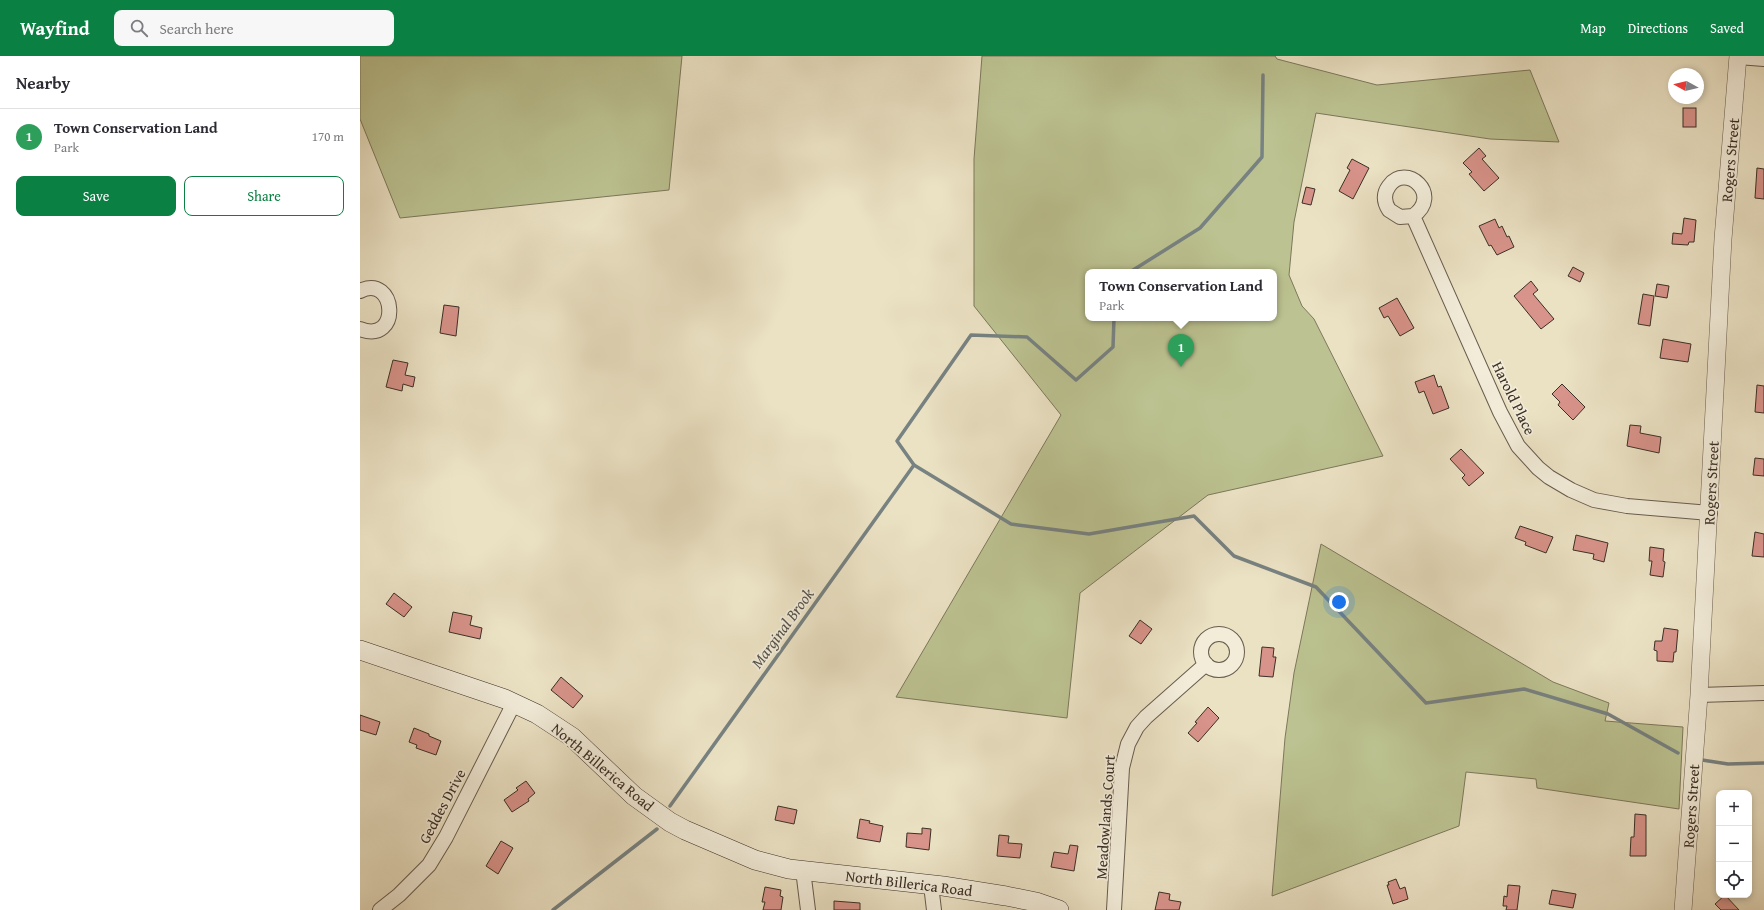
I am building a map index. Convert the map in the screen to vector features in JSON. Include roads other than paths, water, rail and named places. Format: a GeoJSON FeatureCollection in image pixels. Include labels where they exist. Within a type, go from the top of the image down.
{"type":"FeatureCollection","features":[{"type":"Feature","properties":{"kind":"main road","name":"North Billerica Road"},"geometry":{"type":"LineString","coordinates":[[360,650],[435,674],[514,703],[537,714],[572,737],[634,796],[685,830],[755,860],[789,869],[931,885],[1006,896],[1036,902],[1059,910]]}},
{"type":"Feature","properties":{"kind":"street"},"geometry":{"type":"LineString","coordinates":[[1738,57],[1764,59]]}},
{"type":"Feature","properties":{"kind":"street","name":"Rogers Street"},"geometry":{"type":"LineString","coordinates":[[1683,910],[1699,696],[1710,513],[1723,239],[1738,57]]}},
{"type":"Feature","properties":{"kind":"street","name":"Harold Place"},"geometry":{"type":"LineString","coordinates":[[1413,216],[1500,412],[1518,446],[1538,468],[1549,477],[1571,490],[1594,500],[1627,506],[1710,513]]}},
{"type":"Feature","properties":{"kind":"street"},"geometry":{"type":"LineString","coordinates":[[360,291],[370,289],[383,294],[387,298],[390,311],[389,318],[380,328],[374,330],[360,330]]}},
{"type":"Feature","properties":{"kind":"street","name":"Meadowlands Court"},"geometry":{"type":"LineString","coordinates":[[1114,910],[1122,768],[1128,744],[1137,727],[1146,717],[1206,664]]}},
{"type":"Feature","properties":{"kind":"street"},"geometry":{"type":"LineString","coordinates":[[1699,696],[1764,693]]}},
{"type":"Feature","properties":{"kind":"street","name":"Geddes Drive"},"geometry":{"type":"LineString","coordinates":[[380,910],[399,895],[429,865],[446,837],[514,703]]}},
{"type":"Feature","properties":{"kind":"street"},"geometry":{"type":"LineString","coordinates":[[803,870],[808,910]]}},
{"type":"Feature","properties":{"kind":"street"},"geometry":{"type":"LineString","coordinates":[[931,885],[934,910]]}},
{"type":"Feature","properties":{"kind":"waterway"},"geometry":{"type":"LineString","coordinates":[[1135,269],[1200,228],[1262,157],[1263,75]]}},
{"type":"Feature","properties":{"kind":"waterway"},"geometry":{"type":"LineString","coordinates":[[1114,321],[1113,347],[1076,380],[1027,337],[971,335],[897,441],[914,465],[1011,524],[1089,534],[1194,516],[1234,556],[1316,587],[1426,703],[1524,689],[1608,714],[1678,753]]}},
{"type":"Feature","properties":{"kind":"waterway","name":"Marginal Brook"},"geometry":{"type":"LineString","coordinates":[[670,806],[914,465]]}},
{"type":"Feature","properties":{"kind":"waterway"},"geometry":{"type":"LineString","coordinates":[[1702,760],[1728,764],[1764,763]]}},
{"type":"Feature","properties":{"kind":"waterway","name":"Marginal Brook"},"geometry":{"type":"LineString","coordinates":[[553,910],[657,829]]}},
{"type":"Feature","properties":{"kind":"place","name":"Town Conservation Land"},"geometry":{"type":"Point","coordinates":[1181,367]}}]}
